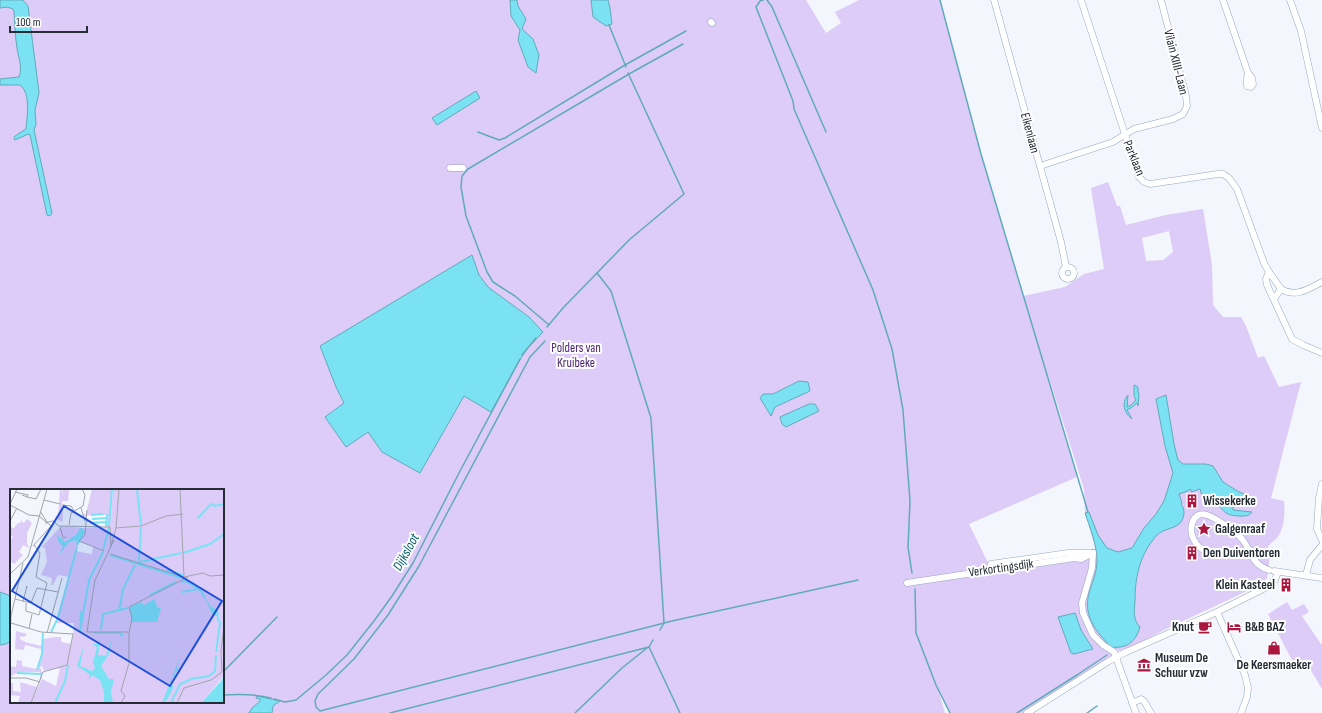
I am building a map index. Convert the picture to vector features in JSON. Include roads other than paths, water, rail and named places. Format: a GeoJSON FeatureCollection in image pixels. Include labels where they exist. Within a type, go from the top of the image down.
{"type":"FeatureCollection","features":[{"type":"Feature","properties":{"kind":"street","name":"Eikenlaan"},"geometry":{"type":"LineString","coordinates":[[994,0],[1061,242],[1066,267]]}},
{"type":"Feature","properties":{"kind":"street","name":"Parklaan"},"geometry":{"type":"LineString","coordinates":[[1081,0],[1139,177],[1144,182],[1150,184],[1218,174],[1223,174],[1229,178],[1237,189],[1264,263],[1281,289]]}},
{"type":"Feature","properties":{"kind":"street","name":"Vilain XIIII-Laan"},"geometry":{"type":"LineString","coordinates":[[1040,166],[1113,142],[1125,136],[1134,129],[1173,119],[1183,114],[1187,106],[1186,96],[1161,0]]}},
{"type":"Feature","properties":{"kind":"street"},"geometry":{"type":"LineString","coordinates":[[1223,0],[1248,73]]}},
{"type":"Feature","properties":{"kind":"street"},"geometry":{"type":"LineString","coordinates":[[1290,0],[1301,31],[1322,128]]}},
{"type":"Feature","properties":{"kind":"street"},"geometry":{"type":"LineString","coordinates":[[450,168],[463,168]]}},
{"type":"Feature","properties":{"kind":"street","name":"Parklaan"},"geometry":{"type":"LineString","coordinates":[[1269,272],[1266,279],[1267,285],[1292,339],[1303,346],[1322,352]]}},
{"type":"Feature","properties":{"kind":"street"},"geometry":{"type":"LineString","coordinates":[[1274,299],[1281,289],[1288,294],[1294,294],[1322,282]]}},
{"type":"Feature","properties":{"kind":"street"},"geometry":{"type":"LineString","coordinates":[[1322,484],[1319,498],[1320,520],[1317,529],[1322,540]]}},
{"type":"Feature","properties":{"kind":"street"},"geometry":{"type":"LineString","coordinates":[[1219,553],[1208,553],[1197,544],[1193,538],[1191,530],[1191,524],[1194,519],[1199,516],[1206,515],[1231,529],[1241,538],[1256,564],[1262,568],[1322,578]]}},
{"type":"Feature","properties":{"kind":"street"},"geometry":{"type":"LineString","coordinates":[[1306,575],[1310,560],[1322,545]]}},
{"type":"Feature","properties":{"kind":"street","name":"Verkortingsdijk"},"geometry":{"type":"LineString","coordinates":[[991,564],[1068,553],[1093,553]]}},
{"type":"Feature","properties":{"kind":"street"},"geometry":{"type":"LineString","coordinates":[[1093,553],[1092,568],[1082,603],[1082,614],[1093,635],[1103,645],[1114,652],[1136,713]]}},
{"type":"Feature","properties":{"kind":"street","name":"Verkortingsdijk"},"geometry":{"type":"LineString","coordinates":[[907,583],[1074,558],[1081,559],[1093,553]]}},
{"type":"Feature","properties":{"kind":"street"},"geometry":{"type":"LineString","coordinates":[[1027,713],[1116,657],[1217,612],[1271,584],[1276,580],[1274,571]]}},
{"type":"Feature","properties":{"kind":"street"},"geometry":{"type":"LineString","coordinates":[[1217,612],[1245,675],[1248,688],[1247,697],[1241,713]]}},
{"type":"Feature","properties":{"kind":"street"},"geometry":{"type":"LineString","coordinates":[[1132,702],[1141,700],[1144,701],[1151,713]]}},
{"type":"Feature","properties":{"kind":"water"},"geometry":{"type":"Polygon","coordinates":[[[0,0],[23,0],[28,6],[39,93],[35,110],[36,124],[34,130],[52,213],[50,216],[47,215],[30,135],[28,134],[15,140],[14,138],[26,129],[28,106],[26,94],[20,85],[0,85],[0,79],[19,77],[21,70],[16,44],[14,12],[13,9],[7,7],[0,8],[0,0]]]}},
{"type":"Feature","properties":{"kind":"water"},"geometry":{"type":"Polygon","coordinates":[[[510,0],[517,0],[518,6],[526,19],[522,29],[533,39],[539,55],[536,73],[528,67],[518,40],[520,30],[511,16],[510,0]]]}},
{"type":"Feature","properties":{"kind":"water"},"geometry":{"type":"Polygon","coordinates":[[[591,0],[608,0],[612,24],[606,26],[593,17],[591,0]]]}},
{"type":"Feature","properties":{"kind":"water"},"geometry":{"type":"Polygon","coordinates":[[[476,91],[480,98],[437,125],[432,118],[476,91]]]}},
{"type":"Feature","properties":{"kind":"water"},"geometry":{"type":"Polygon","coordinates":[[[472,255],[479,275],[488,287],[529,317],[543,332],[527,349],[521,358],[491,412],[464,396],[420,473],[382,452],[368,432],[346,447],[325,417],[344,403],[320,346],[472,255]]]}},
{"type":"Feature","properties":{"kind":"water"},"geometry":{"type":"Polygon","coordinates":[[[799,381],[808,382],[810,391],[775,407],[771,416],[760,398],[763,394],[773,394],[799,381]]]}},
{"type":"Feature","properties":{"kind":"water"},"geometry":{"type":"Polygon","coordinates":[[[1134,385],[1138,387],[1138,406],[1137,403],[1127,410],[1132,419],[1125,411],[1124,405],[1128,395],[1127,407],[1136,400],[1134,396],[1134,385]]]}},
{"type":"Feature","properties":{"kind":"water"},"geometry":{"type":"Polygon","coordinates":[[[1166,395],[1178,460],[1183,464],[1206,464],[1213,466],[1223,482],[1247,495],[1245,499],[1233,505],[1233,510],[1252,512],[1249,515],[1244,516],[1227,514],[1213,501],[1207,501],[1206,497],[1203,498],[1200,489],[1191,492],[1190,489],[1179,494],[1184,511],[1182,520],[1177,526],[1162,531],[1151,542],[1146,550],[1137,574],[1134,612],[1136,621],[1140,627],[1136,637],[1126,646],[1111,647],[1100,635],[1089,616],[1089,593],[1097,565],[1097,555],[1095,543],[1085,513],[1089,512],[1098,535],[1107,548],[1118,552],[1132,548],[1144,528],[1156,514],[1164,501],[1173,473],[1165,446],[1156,399],[1166,395]]]}},
{"type":"Feature","properties":{"kind":"water"},"geometry":{"type":"Polygon","coordinates":[[[809,404],[815,404],[819,411],[786,427],[782,424],[780,417],[809,404]]]}},
{"type":"Feature","properties":{"kind":"water"},"geometry":{"type":"Polygon","coordinates":[[[0,592],[10,596],[10,642],[0,645],[0,592]]]}},
{"type":"Feature","properties":{"kind":"water"},"geometry":{"type":"Polygon","coordinates":[[[1075,613],[1081,630],[1093,649],[1074,654],[1071,653],[1058,617],[1075,613]]]}},
{"type":"Feature","properties":{"kind":"water"},"geometry":{"type":"Polygon","coordinates":[[[257,696],[280,701],[273,706],[272,713],[249,713],[260,701],[260,699],[256,698],[257,696]]]}},
{"type":"Feature","properties":{"kind":"waterway"},"geometry":{"type":"LineString","coordinates":[[763,0],[760,1],[756,7],[793,101],[794,109],[873,290],[892,349],[903,410],[910,501],[908,547],[912,573]]}},
{"type":"Feature","properties":{"kind":"waterway"},"geometry":{"type":"LineString","coordinates":[[767,0],[772,7],[826,132]]}},
{"type":"Feature","properties":{"kind":"waterway"},"geometry":{"type":"LineString","coordinates":[[940,0],[981,154],[1088,512]]}},
{"type":"Feature","properties":{"kind":"waterway"},"geometry":{"type":"LineString","coordinates":[[609,25],[626,67]]}},
{"type":"Feature","properties":{"kind":"waterway"},"geometry":{"type":"LineString","coordinates":[[478,132],[499,140],[505,138],[625,65],[686,31]]}},
{"type":"Feature","properties":{"kind":"waterway"},"geometry":{"type":"LineString","coordinates":[[549,325],[515,296],[493,282],[487,272],[466,216],[461,187],[462,176],[468,169],[629,74],[683,44]]}},
{"type":"Feature","properties":{"kind":"waterway"},"geometry":{"type":"LineString","coordinates":[[547,327],[563,308],[629,240],[684,194],[628,73]]}},
{"type":"Feature","properties":{"kind":"waterway"},"geometry":{"type":"LineString","coordinates":[[597,273],[611,291],[651,418],[664,623],[660,630]]}},
{"type":"Feature","properties":{"kind":"waterway","name":"Dijksloot"},"geometry":{"type":"LineString","coordinates":[[522,355],[536,338]]}},
{"type":"Feature","properties":{"kind":"waterway"},"geometry":{"type":"LineString","coordinates":[[545,341],[530,357],[419,566],[388,615],[354,659],[318,694],[315,701],[316,707],[320,711],[672,621],[858,580]]}},
{"type":"Feature","properties":{"kind":"waterway","name":"Dijksloot"},"geometry":{"type":"LineString","coordinates":[[274,699],[285,702],[296,700],[347,655],[374,621],[413,563],[520,359]]}},
{"type":"Feature","properties":{"kind":"waterway"},"geometry":{"type":"LineString","coordinates":[[915,589],[916,633],[936,685],[950,713]]}},
{"type":"Feature","properties":{"kind":"waterway"},"geometry":{"type":"LineString","coordinates":[[224,671],[277,617]]}},
{"type":"Feature","properties":{"kind":"waterway"},"geometry":{"type":"LineString","coordinates":[[653,640],[649,647],[680,713]]}},
{"type":"Feature","properties":{"kind":"waterway"},"geometry":{"type":"LineString","coordinates":[[390,713],[649,647]]}},
{"type":"Feature","properties":{"kind":"waterway"},"geometry":{"type":"LineString","coordinates":[[575,713],[622,668],[647,648]]}},
{"type":"Feature","properties":{"kind":"waterway"},"geometry":{"type":"LineString","coordinates":[[1017,713],[1107,655]]}},
{"type":"Feature","properties":{"kind":"waterway","name":"Dijksloot"},"geometry":{"type":"LineString","coordinates":[[224,695],[235,694],[271,698]]}},
{"type":"Feature","properties":{"kind":"waterway"},"geometry":{"type":"LineString","coordinates":[[1087,713],[1097,706]]}},
{"type":"Feature","properties":{"kind":"place","name":"Wissekerke"},"geometry":{"type":"Point","coordinates":[1192,501]}},
{"type":"Feature","properties":{"kind":"place","name":"Galgenraaf"},"geometry":{"type":"Point","coordinates":[1204,529]}},
{"type":"Feature","properties":{"kind":"place","name":"Den Duiventoren"},"geometry":{"type":"Point","coordinates":[1192,553]}},
{"type":"Feature","properties":{"kind":"place","name":"Klein Kasteel"},"geometry":{"type":"Point","coordinates":[1286,585]}},
{"type":"Feature","properties":{"kind":"place","name":"Knut"},"geometry":{"type":"Point","coordinates":[1205,627]}},
{"type":"Feature","properties":{"kind":"place","name":"B&B BAZ"},"geometry":{"type":"Point","coordinates":[1234,627]}},
{"type":"Feature","properties":{"kind":"place","name":"De Keersmaeker"},"geometry":{"type":"Point","coordinates":[1274,648]}},
{"type":"Feature","properties":{"kind":"place","name":"Museum De Schuur vzw"},"geometry":{"type":"Point","coordinates":[1144,665]}},
{"type":"Feature","properties":{"kind":"park label","name":"Polders van Kruibeke"},"geometry":{"type":"Point","coordinates":[576,356]}}]}
